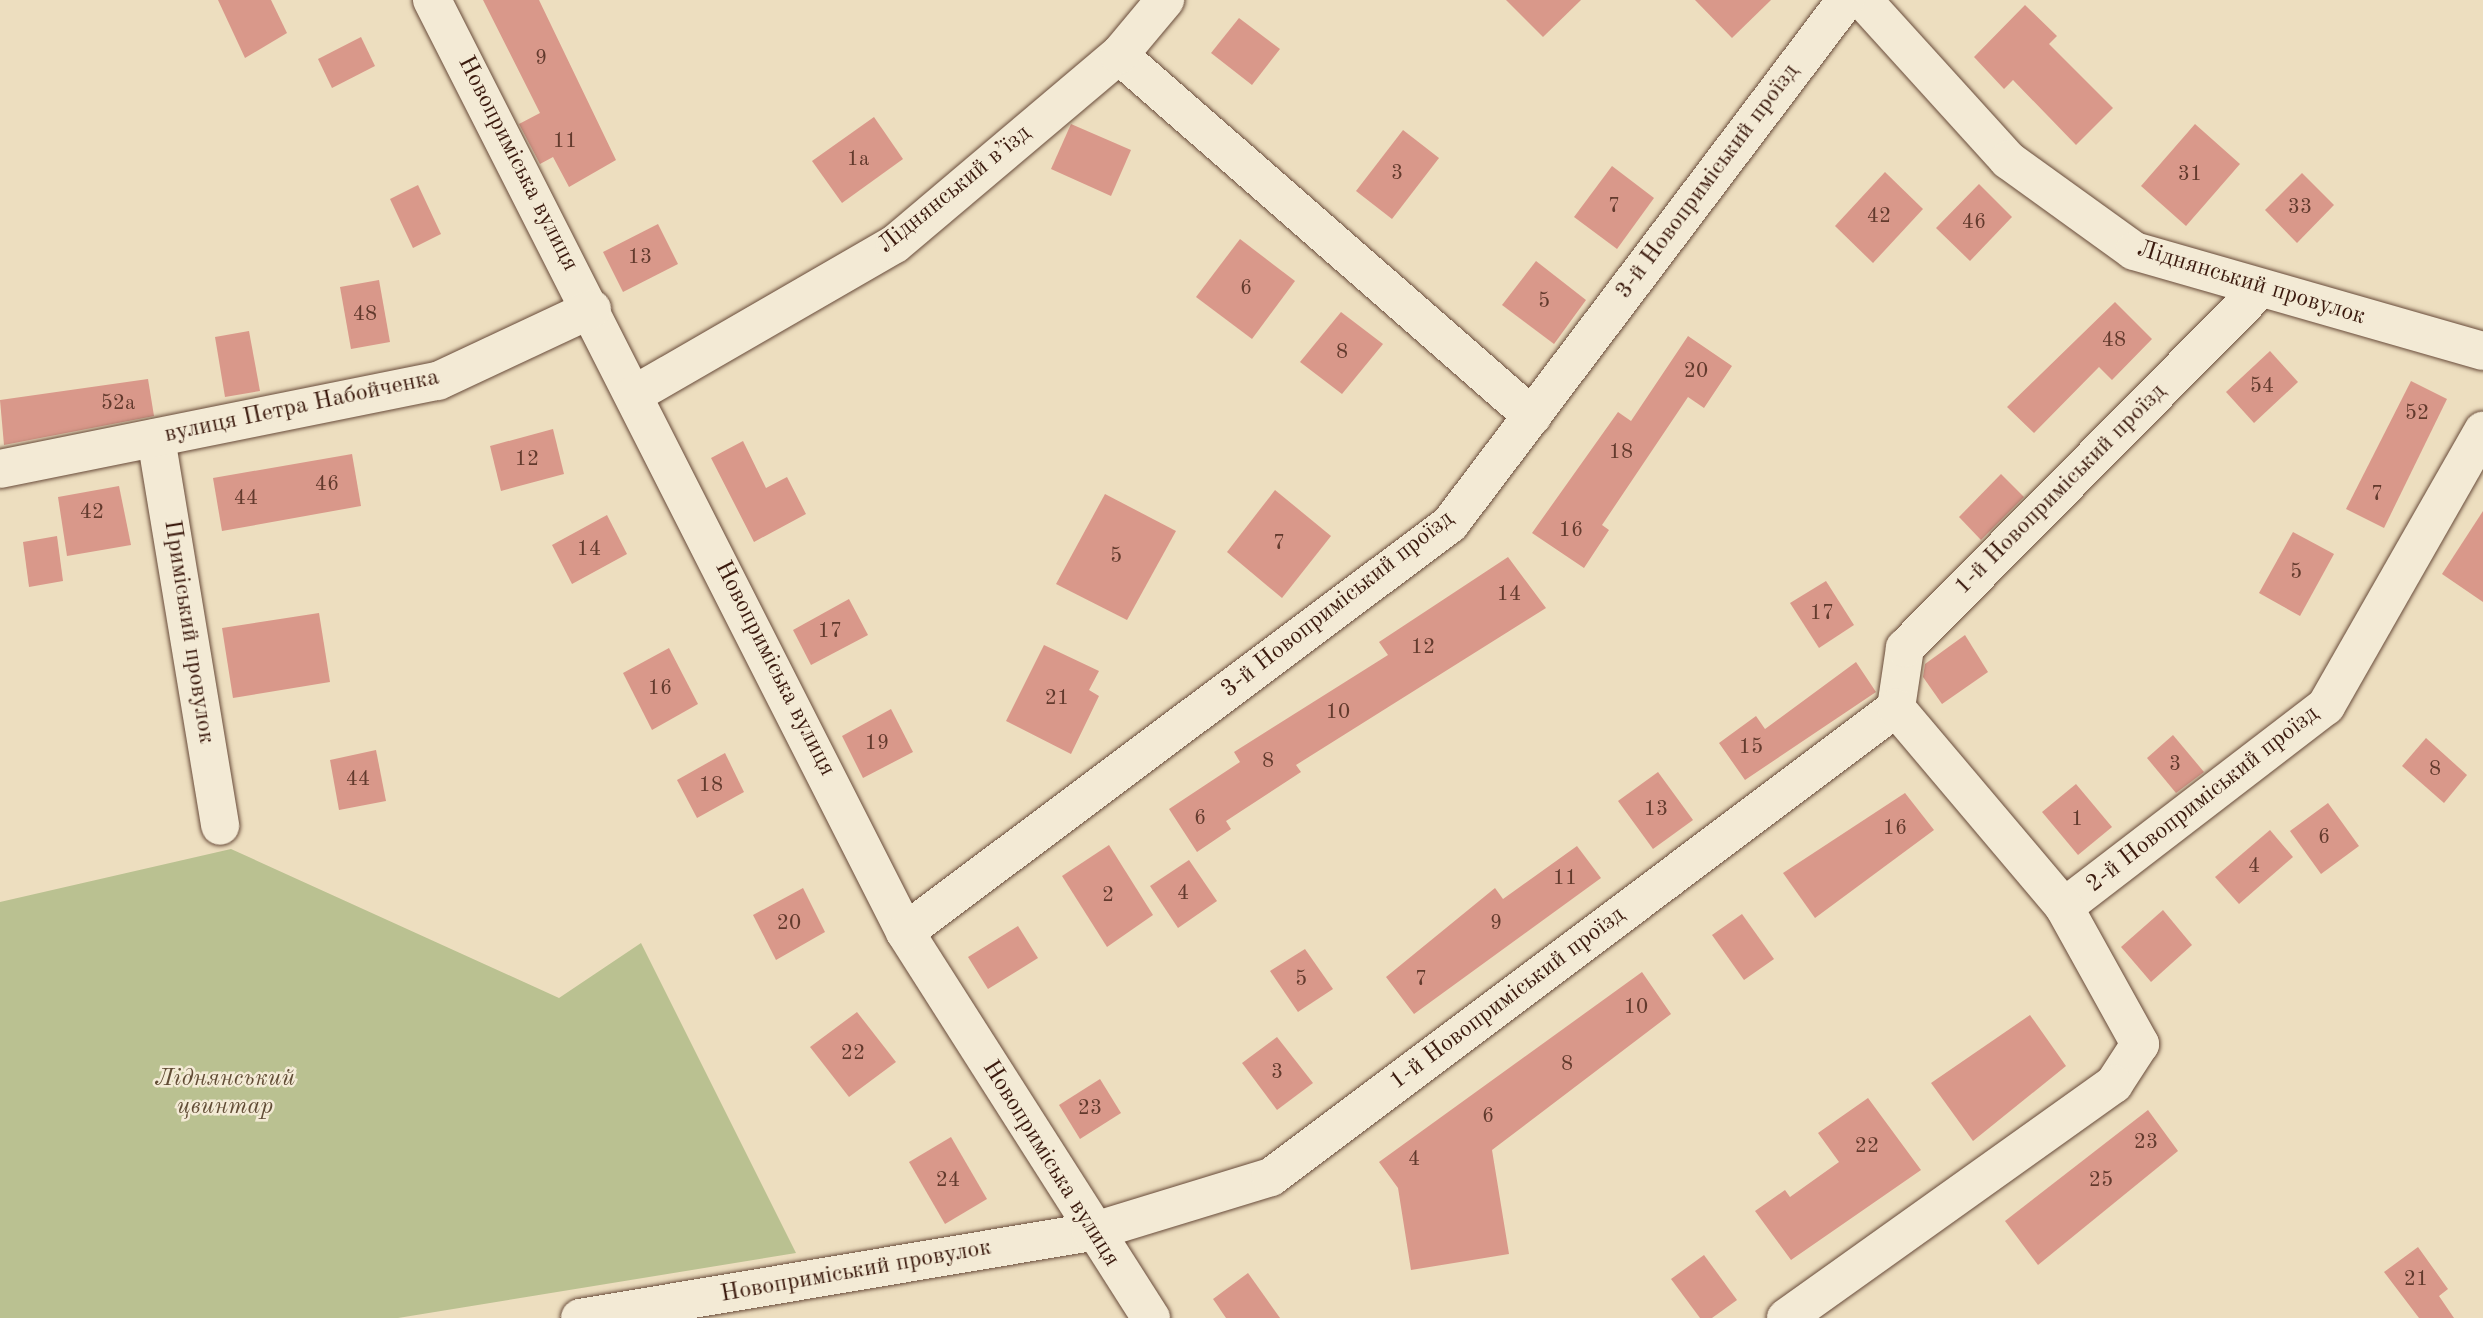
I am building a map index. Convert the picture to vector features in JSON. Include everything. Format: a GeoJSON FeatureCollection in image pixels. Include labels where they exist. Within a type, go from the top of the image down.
{"type":"FeatureCollection","features":[{"type":"Feature","properties":{"kind":"street","name":"Новоприміська вулиця"},"geometry":{"type":"LineString","coordinates":[[432,0],[592,309],[905,932],[1091,1232],[1151,1318]]}},
{"type":"Feature","properties":{"kind":"street","name":"Ліднянський в’їзд"},"geometry":{"type":"LineString","coordinates":[[635,394],[895,244],[1119,55],[1165,0]]}},
{"type":"Feature","properties":{"kind":"street","name":"3-й Новоприміський проїзд"},"geometry":{"type":"LineString","coordinates":[[905,932],[1450,524],[1846,0]]}},
{"type":"Feature","properties":{"kind":"street","name":"Ліднянський провулок"},"geometry":{"type":"LineString","coordinates":[[1863,0],[2008,160],[2134,251],[2483,351]]}},
{"type":"Feature","properties":{"kind":"street"},"geometry":{"type":"LineString","coordinates":[[1119,55],[1532,416]]}},
{"type":"Feature","properties":{"kind":"street","name":"1-й Новоприміський проїзд"},"geometry":{"type":"LineString","coordinates":[[1091,1232],[1271,1177],[1896,708],[1905,649],[2260,289]]}},
{"type":"Feature","properties":{"kind":"street","name":"вулиця Петра Набойченка"},"geometry":{"type":"LineString","coordinates":[[0,470],[438,381],[592,309]]}},
{"type":"Feature","properties":{"kind":"street","name":"2-й Новоприміський проїзд"},"geometry":{"type":"LineString","coordinates":[[2064,907],[2326,706],[2483,431]]}},
{"type":"Feature","properties":{"kind":"street","name":"Приміський провулок"},"geometry":{"type":"LineString","coordinates":[[156,438],[220,826]]}},
{"type":"Feature","properties":{"kind":"street"},"geometry":{"type":"LineString","coordinates":[[1786,1318],[2115,1084],[2140,1044],[2064,907],[1896,708]]}},
{"type":"Feature","properties":{"kind":"street","name":"Новоприміський провулок"},"geometry":{"type":"LineString","coordinates":[[580,1318],[1091,1232]]}},
{"type":"Feature","properties":{"kind":"green space","name":"Ліднянський цвинтар"},"geometry":{"type":"Polygon","coordinates":[[[231,849],[559,998],[641,943],[796,1253],[398,1318],[0,1318],[0,902],[231,849]]]}},
{"type":"Feature","properties":{"kind":"building"},"geometry":{"type":"Polygon","coordinates":[[[218,0],[271,0],[287,33],[245,58],[218,0]]]}},
{"type":"Feature","properties":{"kind":"building"},"geometry":{"type":"Polygon","coordinates":[[[483,0],[539,0],[616,160],[569,187],[553,157],[540,164],[519,124],[540,113],[483,0]]]}},
{"type":"Feature","properties":{"kind":"building"},"geometry":{"type":"Polygon","coordinates":[[[1506,0],[1581,0],[1543,37],[1506,0]]]}},
{"type":"Feature","properties":{"kind":"building"},"geometry":{"type":"Polygon","coordinates":[[[1695,0],[1771,0],[1732,38],[1695,0]]]}},
{"type":"Feature","properties":{"kind":"building"},"geometry":{"type":"Polygon","coordinates":[[[2025,5],[2057,36],[2049,44],[2113,108],[2076,145],[2013,80],[2004,89],[1974,57],[2025,5]]]}},
{"type":"Feature","properties":{"kind":"building"},"geometry":{"type":"Polygon","coordinates":[[[1239,18],[1280,49],[1252,85],[1211,53],[1239,18]]]}},
{"type":"Feature","properties":{"kind":"building"},"geometry":{"type":"Polygon","coordinates":[[[361,37],[375,66],[332,88],[318,59],[361,37]]]}},
{"type":"Feature","properties":{"kind":"building"},"geometry":{"type":"Polygon","coordinates":[[[874,117],[903,159],[842,203],[812,161],[874,117]]]}},
{"type":"Feature","properties":{"kind":"building"},"geometry":{"type":"Polygon","coordinates":[[[1071,124],[1131,150],[1111,196],[1051,169],[1071,124]]]}},
{"type":"Feature","properties":{"kind":"building"},"geometry":{"type":"Polygon","coordinates":[[[2195,124],[2240,164],[2186,226],[2141,186],[2195,124]]]}},
{"type":"Feature","properties":{"kind":"building"},"geometry":{"type":"Polygon","coordinates":[[[1403,130],[1439,158],[1392,219],[1356,191],[1403,130]]]}},
{"type":"Feature","properties":{"kind":"building"},"geometry":{"type":"Polygon","coordinates":[[[1612,166],[1654,198],[1617,249],[1574,217],[1612,166]]]}},
{"type":"Feature","properties":{"kind":"building"},"geometry":{"type":"Polygon","coordinates":[[[1885,172],[1923,209],[1873,263],[1835,226],[1885,172]]]}},
{"type":"Feature","properties":{"kind":"building"},"geometry":{"type":"Polygon","coordinates":[[[2302,173],[2334,205],[2297,243],[2265,210],[2302,173]]]}},
{"type":"Feature","properties":{"kind":"building"},"geometry":{"type":"Polygon","coordinates":[[[1979,184],[2012,217],[1970,261],[1936,228],[1979,184]]]}},
{"type":"Feature","properties":{"kind":"building"},"geometry":{"type":"Polygon","coordinates":[[[418,185],[441,234],[413,248],[390,199],[418,185]]]}},
{"type":"Feature","properties":{"kind":"building"},"geometry":{"type":"Polygon","coordinates":[[[658,224],[678,264],[623,292],[603,252],[658,224]]]}},
{"type":"Feature","properties":{"kind":"building"},"geometry":{"type":"Polygon","coordinates":[[[1240,239],[1295,281],[1252,339],[1196,297],[1240,239]]]}},
{"type":"Feature","properties":{"kind":"building"},"geometry":{"type":"Polygon","coordinates":[[[1536,261],[1586,300],[1554,344],[1502,305],[1536,261]]]}},
{"type":"Feature","properties":{"kind":"building"},"geometry":{"type":"Polygon","coordinates":[[[379,280],[390,342],[351,349],[340,287],[379,280]]]}},
{"type":"Feature","properties":{"kind":"building"},"geometry":{"type":"Polygon","coordinates":[[[2115,302],[2152,339],[2112,380],[2099,367],[2034,433],[2007,407],[2115,302]]]}},
{"type":"Feature","properties":{"kind":"building"},"geometry":{"type":"Polygon","coordinates":[[[1341,312],[1383,344],[1342,394],[1300,362],[1341,312]]]}},
{"type":"Feature","properties":{"kind":"building"},"geometry":{"type":"Polygon","coordinates":[[[249,331],[260,391],[225,397],[215,337],[249,331]]]}},
{"type":"Feature","properties":{"kind":"building"},"geometry":{"type":"Polygon","coordinates":[[[1688,336],[1732,366],[1704,408],[1688,397],[1602,525],[1609,530],[1584,568],[1532,533],[1618,412],[1631,421],[1688,336]]]}},
{"type":"Feature","properties":{"kind":"building"},"geometry":{"type":"Polygon","coordinates":[[[2270,351],[2298,382],[2254,423],[2226,392],[2270,351]]]}},
{"type":"Feature","properties":{"kind":"building"},"geometry":{"type":"Polygon","coordinates":[[[148,379],[154,416],[4,445],[0,400],[148,379]]]}},
{"type":"Feature","properties":{"kind":"building"},"geometry":{"type":"Polygon","coordinates":[[[2411,381],[2447,399],[2384,528],[2346,509],[2411,381]]]}},
{"type":"Feature","properties":{"kind":"building"},"geometry":{"type":"Polygon","coordinates":[[[553,429],[564,474],[501,491],[490,446],[553,429]]]}},
{"type":"Feature","properties":{"kind":"building"},"geometry":{"type":"Polygon","coordinates":[[[743,441],[766,488],[787,477],[806,514],[754,542],[711,458],[743,441]]]}},
{"type":"Feature","properties":{"kind":"building"},"geometry":{"type":"Polygon","coordinates":[[[352,454],[361,506],[222,531],[213,478],[352,454]]]}},
{"type":"Feature","properties":{"kind":"building"},"geometry":{"type":"Polygon","coordinates":[[[2001,474],[2024,497],[1981,540],[1959,517],[2001,474]]]}},
{"type":"Feature","properties":{"kind":"building"},"geometry":{"type":"Polygon","coordinates":[[[119,486],[131,545],[67,556],[58,497],[119,486]]]}},
{"type":"Feature","properties":{"kind":"building"},"geometry":{"type":"Polygon","coordinates":[[[1275,490],[1331,536],[1282,598],[1227,552],[1275,490]]]}},
{"type":"Feature","properties":{"kind":"building"},"geometry":{"type":"Polygon","coordinates":[[[1105,494],[1176,531],[1127,620],[1056,584],[1105,494]]]}},
{"type":"Feature","properties":{"kind":"building"},"geometry":{"type":"Polygon","coordinates":[[[2483,511],[2483,602],[2442,574],[2483,511]]]}},
{"type":"Feature","properties":{"kind":"building"},"geometry":{"type":"Polygon","coordinates":[[[607,515],[627,554],[572,584],[552,545],[607,515]]]}},
{"type":"Feature","properties":{"kind":"building"},"geometry":{"type":"Polygon","coordinates":[[[2293,532],[2334,554],[2300,616],[2259,593],[2293,532]]]}},
{"type":"Feature","properties":{"kind":"building"},"geometry":{"type":"Polygon","coordinates":[[[57,536],[63,581],[29,587],[23,542],[57,536]]]}},
{"type":"Feature","properties":{"kind":"building"},"geometry":{"type":"Polygon","coordinates":[[[1508,557],[1546,608],[1296,765],[1301,772],[1226,821],[1231,829],[1197,852],[1169,809],[1240,762],[1234,752],[1388,655],[1379,642],[1508,557]]]}},
{"type":"Feature","properties":{"kind":"building"},"geometry":{"type":"Polygon","coordinates":[[[1826,581],[1854,625],[1819,648],[1790,603],[1826,581]]]}},
{"type":"Feature","properties":{"kind":"building"},"geometry":{"type":"Polygon","coordinates":[[[849,599],[868,635],[811,665],[793,630],[849,599]]]}},
{"type":"Feature","properties":{"kind":"building"},"geometry":{"type":"Polygon","coordinates":[[[319,613],[330,682],[233,698],[222,628],[319,613]]]}},
{"type":"Feature","properties":{"kind":"building"},"geometry":{"type":"Polygon","coordinates":[[[1965,635],[1988,672],[1942,704],[1923,677],[1925,664],[1965,635]]]}},
{"type":"Feature","properties":{"kind":"building"},"geometry":{"type":"Polygon","coordinates":[[[1044,645],[1099,671],[1089,690],[1099,696],[1071,754],[1006,721],[1044,645]]]}},
{"type":"Feature","properties":{"kind":"building"},"geometry":{"type":"Polygon","coordinates":[[[669,648],[698,704],[652,730],[623,673],[669,648]]]}},
{"type":"Feature","properties":{"kind":"building"},"geometry":{"type":"Polygon","coordinates":[[[1856,662],[1876,692],[1745,780],[1719,743],[1756,716],[1765,729],[1856,662]]]}},
{"type":"Feature","properties":{"kind":"building"},"geometry":{"type":"Polygon","coordinates":[[[891,709],[913,752],[863,778],[842,736],[891,709]]]}},
{"type":"Feature","properties":{"kind":"building"},"geometry":{"type":"Polygon","coordinates":[[[2173,735],[2204,772],[2176,793],[2147,758],[2173,735]]]}},
{"type":"Feature","properties":{"kind":"building"},"geometry":{"type":"Polygon","coordinates":[[[2426,738],[2467,775],[2444,803],[2402,766],[2426,738]]]}},
{"type":"Feature","properties":{"kind":"building"},"geometry":{"type":"Polygon","coordinates":[[[376,750],[386,801],[339,810],[330,760],[376,750]]]}},
{"type":"Feature","properties":{"kind":"building"},"geometry":{"type":"Polygon","coordinates":[[[725,753],[744,792],[697,818],[677,780],[725,753]]]}},
{"type":"Feature","properties":{"kind":"building"},"geometry":{"type":"Polygon","coordinates":[[[1658,772],[1693,820],[1653,849],[1618,801],[1658,772]]]}},
{"type":"Feature","properties":{"kind":"building"},"geometry":{"type":"Polygon","coordinates":[[[2076,784],[2112,827],[2078,855],[2042,812],[2076,784]]]}},
{"type":"Feature","properties":{"kind":"building"},"geometry":{"type":"Polygon","coordinates":[[[1905,793],[1934,830],[1815,918],[1783,873],[1905,793]]]}},
{"type":"Feature","properties":{"kind":"building"},"geometry":{"type":"Polygon","coordinates":[[[2328,803],[2359,846],[2321,874],[2290,831],[2328,803]]]}},
{"type":"Feature","properties":{"kind":"building"},"geometry":{"type":"Polygon","coordinates":[[[2270,830],[2293,857],[2239,904],[2215,877],[2270,830]]]}},
{"type":"Feature","properties":{"kind":"building"},"geometry":{"type":"Polygon","coordinates":[[[1109,845],[1153,915],[1107,947],[1062,876],[1109,845]]]}},
{"type":"Feature","properties":{"kind":"building"},"geometry":{"type":"Polygon","coordinates":[[[1577,846],[1601,878],[1414,1014],[1386,977],[1495,888],[1503,899],[1577,846]]]}},
{"type":"Feature","properties":{"kind":"building"},"geometry":{"type":"Polygon","coordinates":[[[1189,860],[1217,901],[1178,928],[1150,886],[1189,860]]]}},
{"type":"Feature","properties":{"kind":"building"},"geometry":{"type":"Polygon","coordinates":[[[803,888],[825,932],[776,960],[753,915],[803,888]]]}},
{"type":"Feature","properties":{"kind":"building"},"geometry":{"type":"Polygon","coordinates":[[[2163,910],[2192,945],[2151,982],[2121,947],[2163,910]]]}},
{"type":"Feature","properties":{"kind":"building"},"geometry":{"type":"Polygon","coordinates":[[[1742,914],[1774,959],[1744,980],[1712,935],[1742,914]]]}},
{"type":"Feature","properties":{"kind":"building"},"geometry":{"type":"Polygon","coordinates":[[[1018,926],[1038,958],[988,989],[968,957],[1018,926]]]}},
{"type":"Feature","properties":{"kind":"building"},"geometry":{"type":"Polygon","coordinates":[[[1305,949],[1333,989],[1298,1012],[1270,971],[1305,949]]]}},
{"type":"Feature","properties":{"kind":"building"},"geometry":{"type":"Polygon","coordinates":[[[1642,972],[1671,1014],[1492,1150],[1509,1254],[1411,1270],[1398,1188],[1379,1162],[1642,972]]]}},
{"type":"Feature","properties":{"kind":"building"},"geometry":{"type":"Polygon","coordinates":[[[857,1012],[896,1062],[849,1097],[810,1047],[857,1012]]]}},
{"type":"Feature","properties":{"kind":"building"},"geometry":{"type":"Polygon","coordinates":[[[2030,1015],[2066,1066],[1973,1141],[1931,1083],[2030,1015]]]}},
{"type":"Feature","properties":{"kind":"building"},"geometry":{"type":"Polygon","coordinates":[[[1277,1037],[1313,1083],[1277,1110],[1242,1063],[1277,1037]]]}},
{"type":"Feature","properties":{"kind":"building"},"geometry":{"type":"Polygon","coordinates":[[[1100,1079],[1121,1113],[1080,1139],[1059,1105],[1100,1079]]]}},
{"type":"Feature","properties":{"kind":"building"},"geometry":{"type":"Polygon","coordinates":[[[1868,1098],[1921,1170],[1791,1260],[1755,1211],[1785,1190],[1790,1197],[1839,1162],[1818,1133],[1868,1098]]]}},
{"type":"Feature","properties":{"kind":"building"},"geometry":{"type":"Polygon","coordinates":[[[2148,1110],[2178,1151],[2038,1265],[2005,1221],[2148,1110]]]}},
{"type":"Feature","properties":{"kind":"building"},"geometry":{"type":"Polygon","coordinates":[[[951,1137],[987,1199],[945,1224],[909,1162],[951,1137]]]}},
{"type":"Feature","properties":{"kind":"building"},"geometry":{"type":"Polygon","coordinates":[[[2418,1247],[2448,1289],[2439,1296],[2454,1318],[2419,1318],[2384,1272],[2418,1247]]]}},
{"type":"Feature","properties":{"kind":"building"},"geometry":{"type":"Polygon","coordinates":[[[1704,1255],[1737,1300],[1712,1318],[1700,1318],[1671,1279],[1704,1255]]]}},
{"type":"Feature","properties":{"kind":"building"},"geometry":{"type":"Polygon","coordinates":[[[1248,1273],[1280,1318],[1226,1318],[1213,1299],[1248,1273]]]}}]}
